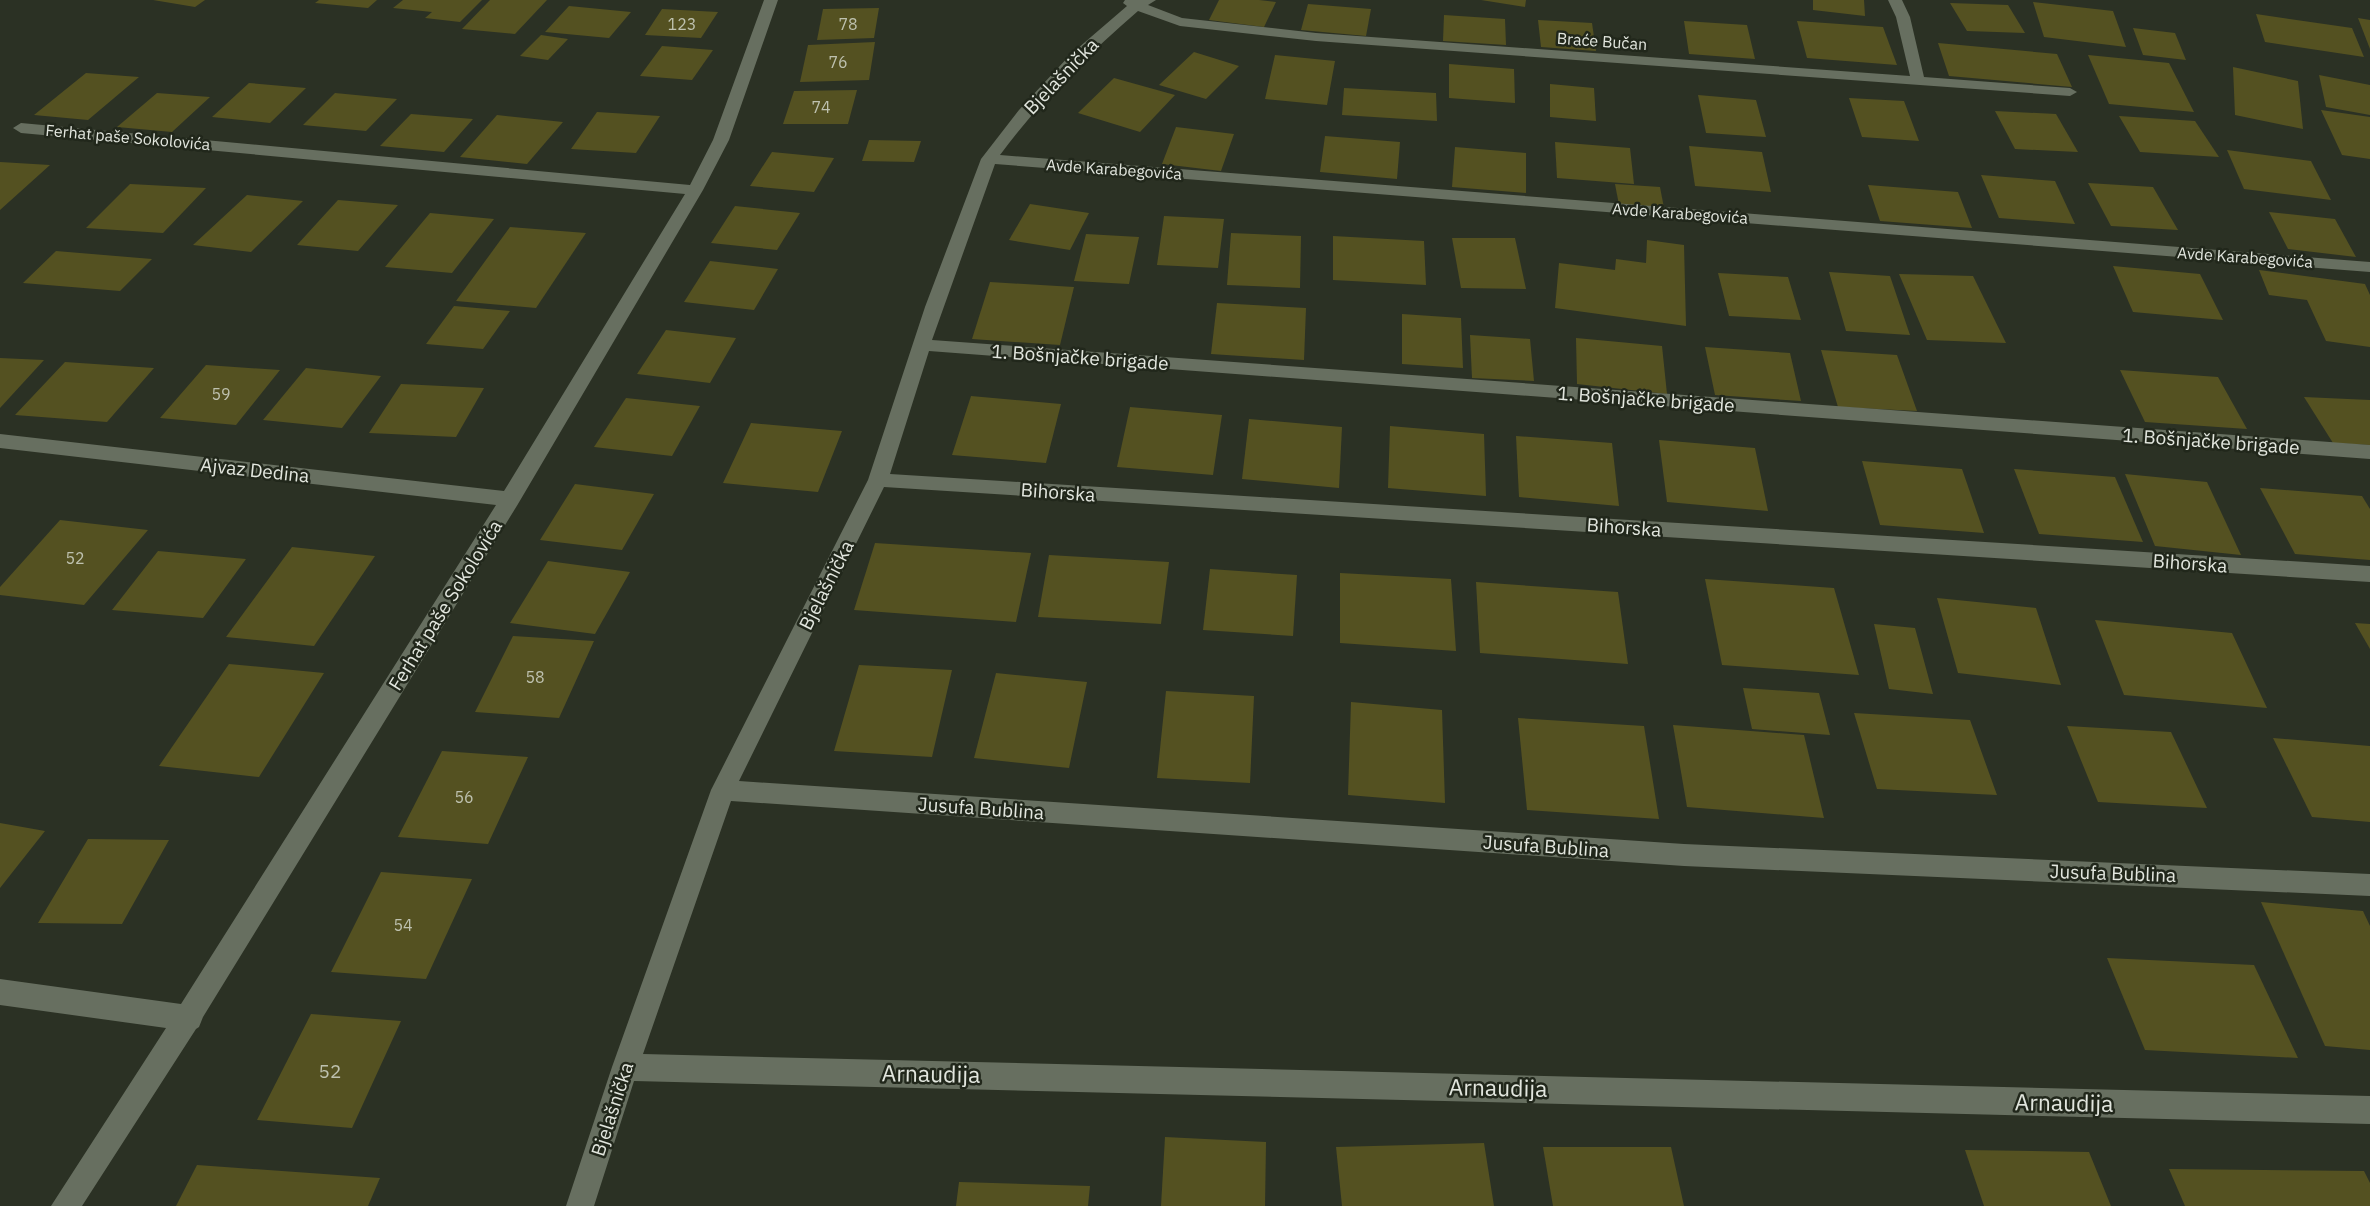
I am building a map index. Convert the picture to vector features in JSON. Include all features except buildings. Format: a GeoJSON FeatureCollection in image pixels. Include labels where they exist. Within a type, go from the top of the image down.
{"type":"FeatureCollection","features":[{"type":"Feature","properties":{"kind":"street","name":"Ferhat paše Sokolovića"},"geometry":{"type":"LineString","coordinates":[[65,1206],[190,1018],[511,499],[695,190],[721,141],[771,0]]}},
{"type":"Feature","properties":{"kind":"street"},"geometry":{"type":"LineString","coordinates":[[1895,0],[1903,17],[1918,81]]}},
{"type":"Feature","properties":{"kind":"street","name":"Braće Bučan"},"geometry":{"type":"LineString","coordinates":[[1136,2],[1180,22],[1316,37],[2070,92]]}},
{"type":"Feature","properties":{"kind":"street","name":"Bjelašnička"},"geometry":{"type":"LineString","coordinates":[[580,1206],[625,1066],[723,790],[878,480],[921,345],[989,159],[1024,113],[1075,58],[1136,2]]}},
{"type":"Feature","properties":{"kind":"street","name":"Ferhat paše Sokolovića"},"geometry":{"type":"LineString","coordinates":[[21,128],[695,190]]}},
{"type":"Feature","properties":{"kind":"street","name":"Avde Karabegovića"},"geometry":{"type":"LineString","coordinates":[[989,159],[2370,267]]}},
{"type":"Feature","properties":{"kind":"street","name":"1. Bošnjačke brigade"},"geometry":{"type":"LineString","coordinates":[[921,345],[2370,452]]}},
{"type":"Feature","properties":{"kind":"street","name":"Ajvaz Dedina"},"geometry":{"type":"LineString","coordinates":[[0,441],[511,499]]}},
{"type":"Feature","properties":{"kind":"street","name":"Bihorska"},"geometry":{"type":"LineString","coordinates":[[878,480],[2370,574]]}},
{"type":"Feature","properties":{"kind":"street","name":"Jusufa Bublina"},"geometry":{"type":"LineString","coordinates":[[723,790],[1684,855],[2370,885]]}},
{"type":"Feature","properties":{"kind":"street"},"geometry":{"type":"LineString","coordinates":[[0,992],[190,1018]]}},
{"type":"Feature","properties":{"kind":"street","name":"Arnaudija"},"geometry":{"type":"LineString","coordinates":[[625,1066],[2370,1110]]}}]}
